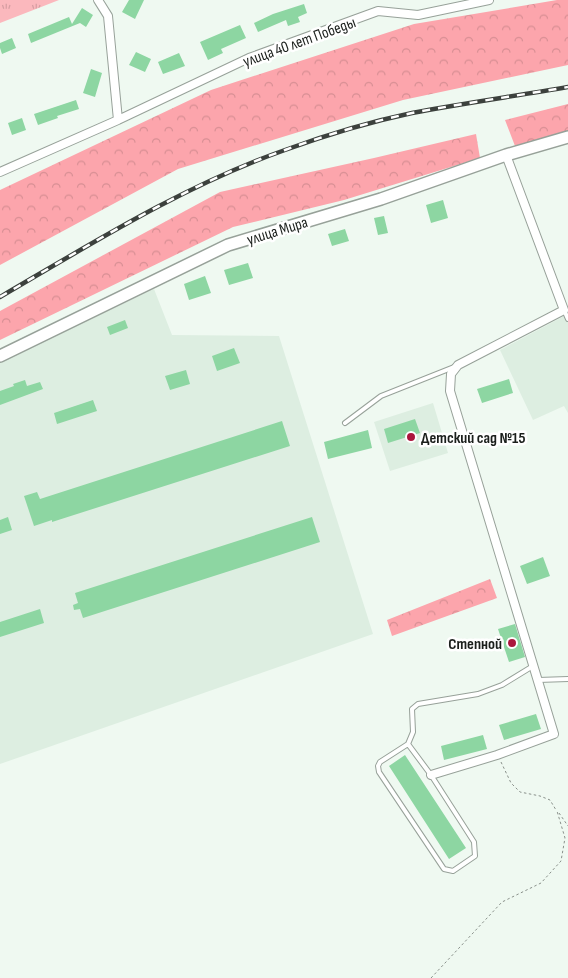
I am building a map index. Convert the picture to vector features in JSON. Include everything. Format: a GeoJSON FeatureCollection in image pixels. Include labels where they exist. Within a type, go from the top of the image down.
{"type":"FeatureCollection","features":[{"type":"Feature","properties":{"kind":"street"},"geometry":{"type":"LineString","coordinates":[[98,0],[108,16],[118,120]]}},
{"type":"Feature","properties":{"kind":"street","name":"улица 40 лет Победы"},"geometry":{"type":"LineString","coordinates":[[0,172],[118,120],[249,58],[378,12],[418,15],[489,0]]}},
{"type":"Feature","properties":{"kind":"street","name":"улица Мира"},"geometry":{"type":"LineString","coordinates":[[0,356],[228,245],[381,199],[506,155],[568,137]]}},
{"type":"Feature","properties":{"kind":"street"},"geometry":{"type":"LineString","coordinates":[[431,776],[554,734],[450,391],[451,374],[458,366],[564,310],[506,155]]}},
{"type":"Feature","properties":{"kind":"lane"},"geometry":{"type":"LineString","coordinates":[[564,310],[568,319]]}},
{"type":"Feature","properties":{"kind":"lane"},"geometry":{"type":"LineString","coordinates":[[345,423],[380,396],[458,366]]}},
{"type":"Feature","properties":{"kind":"lane"},"geometry":{"type":"LineString","coordinates":[[408,744],[474,842],[475,856],[453,871],[444,869],[379,772],[378,766],[380,762],[408,744],[413,732],[412,709],[418,704],[478,694],[502,685],[534,666]]}},
{"type":"Feature","properties":{"kind":"lane"},"geometry":{"type":"LineString","coordinates":[[538,680],[568,679]]}},
{"type":"Feature","properties":{"kind":"path"},"geometry":{"type":"LineString","coordinates":[[497,755],[511,783],[520,792],[550,800],[568,826]]}},
{"type":"Feature","properties":{"kind":"path"},"geometry":{"type":"LineString","coordinates":[[431,978],[502,902],[541,883],[561,861],[566,838],[557,811]]}},
{"type":"Feature","properties":{"kind":"shaded area"},"geometry":{"type":"Polygon","coordinates":[[[154,289],[172,335],[279,336],[373,634],[0,764],[0,362],[154,289]]]}},
{"type":"Feature","properties":{"kind":"shaded area"},"geometry":{"type":"Polygon","coordinates":[[[568,314],[568,413],[564,406],[533,420],[500,350],[568,314]]]}},
{"type":"Feature","properties":{"kind":"shaded area","name":"Детский сад №15"},"geometry":{"type":"Polygon","coordinates":[[[433,403],[448,453],[390,471],[374,422],[433,403]]]}},
{"type":"Feature","properties":{"kind":"green space"},"geometry":{"type":"Polygon","coordinates":[[[0,0],[59,0],[0,23],[0,0]]]}},
{"type":"Feature","properties":{"kind":"green space"},"geometry":{"type":"Polygon","coordinates":[[[557,0],[568,0],[568,65],[403,100],[178,169],[0,265],[0,190],[211,90],[414,24],[557,0]]]}},
{"type":"Feature","properties":{"kind":"green space"},"geometry":{"type":"Polygon","coordinates":[[[568,104],[568,131],[515,146],[505,120],[568,104]]]}},
{"type":"Feature","properties":{"kind":"green space"},"geometry":{"type":"Polygon","coordinates":[[[476,134],[480,158],[344,200],[233,227],[0,340],[0,311],[220,192],[476,134]]]}},
{"type":"Feature","properties":{"kind":"green space"},"geometry":{"type":"Polygon","coordinates":[[[490,579],[497,598],[392,636],[387,620],[490,579]]]}},
{"type":"Feature","properties":{"kind":"building"},"geometry":{"type":"Polygon","coordinates":[[[129,0],[144,0],[135,19],[122,12],[129,0]]]}},
{"type":"Feature","properties":{"kind":"building"},"geometry":{"type":"Polygon","coordinates":[[[304,4],[307,13],[298,17],[300,22],[288,26],[286,20],[258,32],[254,23],[273,14],[304,4]]]}},
{"type":"Feature","properties":{"kind":"building"},"geometry":{"type":"Polygon","coordinates":[[[82,8],[93,15],[86,27],[80,23],[31,43],[28,34],[69,17],[72,24],[82,8]]]}},
{"type":"Feature","properties":{"kind":"building"},"geometry":{"type":"Polygon","coordinates":[[[240,25],[246,38],[221,49],[223,53],[208,60],[200,42],[240,25]]]}},
{"type":"Feature","properties":{"kind":"building"},"geometry":{"type":"Polygon","coordinates":[[[12,38],[16,48],[2,54],[0,43],[12,38]]]}},
{"type":"Feature","properties":{"kind":"building"},"geometry":{"type":"Polygon","coordinates":[[[136,52],[151,59],[145,72],[129,65],[136,52]]]}},
{"type":"Feature","properties":{"kind":"building"},"geometry":{"type":"Polygon","coordinates":[[[179,53],[185,66],[163,74],[158,62],[179,53]]]}},
{"type":"Feature","properties":{"kind":"building"},"geometry":{"type":"Polygon","coordinates":[[[91,69],[102,73],[95,97],[83,93],[91,69]]]}},
{"type":"Feature","properties":{"kind":"building"},"geometry":{"type":"Polygon","coordinates":[[[76,100],[79,109],[38,125],[34,114],[76,100]]]}},
{"type":"Feature","properties":{"kind":"building"},"geometry":{"type":"Polygon","coordinates":[[[22,118],[26,130],[12,135],[8,123],[22,118]]]}},
{"type":"Feature","properties":{"kind":"building"},"geometry":{"type":"Polygon","coordinates":[[[443,200],[448,218],[431,223],[426,205],[443,200]]]}},
{"type":"Feature","properties":{"kind":"building"},"geometry":{"type":"Polygon","coordinates":[[[384,216],[388,233],[378,235],[374,218],[384,216]]]}},
{"type":"Feature","properties":{"kind":"building"},"geometry":{"type":"Polygon","coordinates":[[[345,229],[349,241],[332,246],[328,234],[345,229]]]}},
{"type":"Feature","properties":{"kind":"building"},"geometry":{"type":"Polygon","coordinates":[[[248,263],[253,278],[229,285],[224,270],[248,263]]]}},
{"type":"Feature","properties":{"kind":"building"},"geometry":{"type":"Polygon","coordinates":[[[205,276],[211,293],[189,300],[184,284],[205,276]]]}},
{"type":"Feature","properties":{"kind":"building"},"geometry":{"type":"Polygon","coordinates":[[[125,320],[128,328],[110,335],[107,327],[125,320]]]}},
{"type":"Feature","properties":{"kind":"building"},"geometry":{"type":"Polygon","coordinates":[[[234,348],[240,363],[217,371],[212,356],[234,348]]]}},
{"type":"Feature","properties":{"kind":"building"},"geometry":{"type":"Polygon","coordinates":[[[186,370],[190,384],[170,390],[165,376],[186,370]]]}},
{"type":"Feature","properties":{"kind":"building"},"geometry":{"type":"Polygon","coordinates":[[[509,379],[513,393],[482,403],[477,389],[509,379]]]}},
{"type":"Feature","properties":{"kind":"building"},"geometry":{"type":"Polygon","coordinates":[[[25,380],[27,386],[40,382],[43,389],[0,405],[0,391],[25,380]]]}},
{"type":"Feature","properties":{"kind":"building"},"geometry":{"type":"Polygon","coordinates":[[[93,400],[97,411],[57,424],[54,413],[93,400]]]}},
{"type":"Feature","properties":{"kind":"building"},"geometry":{"type":"Polygon","coordinates":[[[415,419],[420,433],[388,443],[384,429],[415,419]]]}},
{"type":"Feature","properties":{"kind":"building"},"geometry":{"type":"Polygon","coordinates":[[[282,421],[290,446],[52,522],[52,520],[34,526],[24,496],[37,492],[40,499],[282,421]]]}},
{"type":"Feature","properties":{"kind":"building"},"geometry":{"type":"Polygon","coordinates":[[[368,430],[372,448],[328,459],[324,442],[368,430]]]}},
{"type":"Feature","properties":{"kind":"building"},"geometry":{"type":"Polygon","coordinates":[[[8,517],[12,530],[0,534],[0,520],[8,517]]]}},
{"type":"Feature","properties":{"kind":"building"},"geometry":{"type":"Polygon","coordinates":[[[312,517],[320,542],[83,618],[80,609],[74,610],[73,605],[78,603],[75,593],[312,517]]]}},
{"type":"Feature","properties":{"kind":"building"},"geometry":{"type":"Polygon","coordinates":[[[543,557],[550,576],[527,584],[520,566],[543,557]]]}},
{"type":"Feature","properties":{"kind":"building"},"geometry":{"type":"Polygon","coordinates":[[[40,609],[44,623],[0,637],[0,622],[40,609]]]}},
{"type":"Feature","properties":{"kind":"building","name":"Степной"},"geometry":{"type":"Polygon","coordinates":[[[515,624],[525,657],[509,662],[498,629],[515,624]]]}},
{"type":"Feature","properties":{"kind":"building"},"geometry":{"type":"Polygon","coordinates":[[[536,714],[541,729],[504,740],[499,725],[536,714]]]}},
{"type":"Feature","properties":{"kind":"building"},"geometry":{"type":"Polygon","coordinates":[[[483,735],[487,749],[444,760],[441,746],[483,735]]]}},
{"type":"Feature","properties":{"kind":"building"},"geometry":{"type":"Polygon","coordinates":[[[405,755],[466,848],[449,859],[389,766],[405,755]]]}},
{"type":"Feature","properties":{"kind":"railway"},"geometry":{"type":"LineString","coordinates":[[0,297],[104,236],[175,198],[211,180],[285,150],[348,129],[412,113],[568,87]]}},
{"type":"Feature","properties":{"kind":"place","name":"Детский сад №15"},"geometry":{"type":"Point","coordinates":[411,437]}},
{"type":"Feature","properties":{"kind":"place","name":"Степной"},"geometry":{"type":"Point","coordinates":[512,643]}}]}
